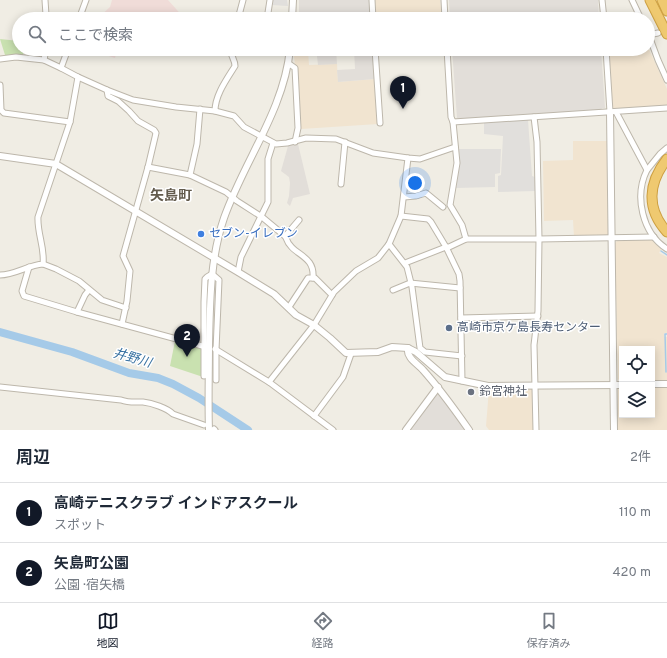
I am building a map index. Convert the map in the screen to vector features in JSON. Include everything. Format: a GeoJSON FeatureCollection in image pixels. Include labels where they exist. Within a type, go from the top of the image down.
{"type":"FeatureCollection","features":[{"type":"Feature","properties":{"kind":"highway"},"geometry":{"type":"LineString","coordinates":[[650,0],[664,32]]}},
{"type":"Feature","properties":{"kind":"highway"},"geometry":{"type":"LineString","coordinates":[[662,0],[667,11]]}},
{"type":"Feature","properties":{"kind":"highway"},"geometry":{"type":"LineString","coordinates":[[667,159],[654,180],[652,205],[657,220],[667,232]]}},
{"type":"Feature","properties":{"kind":"highway"},"geometry":{"type":"LineString","coordinates":[[667,168],[659,183],[658,197],[660,211],[667,223]]}},
{"type":"Feature","properties":{"kind":"street"},"geometry":{"type":"LineString","coordinates":[[45,0],[46,12]]}},
{"type":"Feature","properties":{"kind":"street"},"geometry":{"type":"LineString","coordinates":[[82,12],[86,0]]}},
{"type":"Feature","properties":{"kind":"street"},"geometry":{"type":"LineString","coordinates":[[240,12],[243,0]]}},
{"type":"Feature","properties":{"kind":"street"},"geometry":{"type":"LineString","coordinates":[[268,12],[270,0]]}},
{"type":"Feature","properties":{"kind":"street"},"geometry":{"type":"LineString","coordinates":[[292,0],[292,12]]}},
{"type":"Feature","properties":{"kind":"street"},"geometry":{"type":"LineString","coordinates":[[372,0],[373,12]]}},
{"type":"Feature","properties":{"kind":"street"},"geometry":{"type":"LineString","coordinates":[[444,0],[445,12]]}},
{"type":"Feature","properties":{"kind":"street"},"geometry":{"type":"LineString","coordinates":[[602,0],[603,12]]}},
{"type":"Feature","properties":{"kind":"street"},"geometry":{"type":"LineString","coordinates":[[632,0],[638,12]]}},
{"type":"Feature","properties":{"kind":"street"},"geometry":{"type":"LineString","coordinates":[[655,52],[667,80]]}},
{"type":"Feature","properties":{"kind":"street"},"geometry":{"type":"LineString","coordinates":[[44,60],[45,56]]}},
{"type":"Feature","properties":{"kind":"street"},"geometry":{"type":"LineString","coordinates":[[62,68],[66,56]]}},
{"type":"Feature","properties":{"kind":"street"},"geometry":{"type":"LineString","coordinates":[[215,111],[215,105],[218,98],[235,66],[235,62],[232,56]]}},
{"type":"Feature","properties":{"kind":"street"},"geometry":{"type":"LineString","coordinates":[[0,387],[121,400],[127,402],[145,402],[169,410],[173,414],[208,428],[210,311],[212,274],[215,258],[224,219],[238,182],[261,136],[280,92],[289,56]]}},
{"type":"Feature","properties":{"kind":"street"},"geometry":{"type":"LineString","coordinates":[[375,56],[380,123]]}},
{"type":"Feature","properties":{"kind":"street"},"geometry":{"type":"LineString","coordinates":[[447,56],[451,117],[456,141],[455,147],[457,163],[450,205],[462,225],[466,239]]}},
{"type":"Feature","properties":{"kind":"street"},"geometry":{"type":"LineString","coordinates":[[607,56],[613,112],[611,238],[614,430]]}},
{"type":"Feature","properties":{"kind":"street"},"geometry":{"type":"LineString","coordinates":[[0,59],[16,57],[44,60],[78,77],[133,100],[176,107],[215,111],[234,116],[244,127],[273,143],[285,144],[306,138],[336,139],[373,153],[420,159],[455,147]]}},
{"type":"Feature","properties":{"kind":"street"},"geometry":{"type":"LineString","coordinates":[[288,64],[294,68],[298,128],[295,142]]}},
{"type":"Feature","properties":{"kind":"street"},"geometry":{"type":"LineString","coordinates":[[43,264],[42,241],[38,229],[38,217],[70,122],[78,77]]}},
{"type":"Feature","properties":{"kind":"street"},"geometry":{"type":"LineString","coordinates":[[0,85],[1,110],[4,113],[70,122]]}},
{"type":"Feature","properties":{"kind":"street"},"geometry":{"type":"LineString","coordinates":[[107,90],[108,96],[118,101],[130,111],[138,121],[156,131],[148,167],[123,256],[130,271],[126,308],[122,324]]}},
{"type":"Feature","properties":{"kind":"street"},"geometry":{"type":"LineString","coordinates":[[453,122],[667,108]]}},
{"type":"Feature","properties":{"kind":"street"},"geometry":{"type":"LineString","coordinates":[[190,175],[198,136],[200,110]]}},
{"type":"Feature","properties":{"kind":"street"},"geometry":{"type":"LineString","coordinates":[[613,112],[647,170]]}},
{"type":"Feature","properties":{"kind":"street"},"geometry":{"type":"LineString","coordinates":[[534,117],[539,239],[538,316],[534,345],[536,430]]}},
{"type":"Feature","properties":{"kind":"street"},"geometry":{"type":"LineString","coordinates":[[341,184],[345,142]]}},
{"type":"Feature","properties":{"kind":"street"},"geometry":{"type":"LineString","coordinates":[[238,272],[241,257],[262,217],[268,202],[268,159],[273,143]]}},
{"type":"Feature","properties":{"kind":"street"},"geometry":{"type":"LineString","coordinates":[[667,148],[647,170],[644,176],[641,191],[643,216],[654,237],[667,249]]}},
{"type":"Feature","properties":{"kind":"street"},"geometry":{"type":"LineString","coordinates":[[0,156],[56,164],[274,294],[296,315],[314,325],[344,352],[351,354],[378,352],[392,347],[408,348],[416,352],[445,377],[488,386],[619,385]]}},
{"type":"Feature","properties":{"kind":"street"},"geometry":{"type":"LineString","coordinates":[[269,382],[314,325],[332,295],[347,278],[378,258],[389,244],[400,216],[404,196],[408,158]]}},
{"type":"Feature","properties":{"kind":"street"},"geometry":{"type":"LineString","coordinates":[[148,167],[190,175],[233,196],[237,201],[262,217],[286,237],[290,246],[306,258],[312,265],[313,278]]}},
{"type":"Feature","properties":{"kind":"street"},"geometry":{"type":"LineString","coordinates":[[404,196],[416,196],[426,192],[443,207]]}},
{"type":"Feature","properties":{"kind":"street"},"geometry":{"type":"LineString","coordinates":[[400,216],[428,220],[431,222],[446,247],[458,274],[460,288],[462,381]]}},
{"type":"Feature","properties":{"kind":"street"},"geometry":{"type":"LineString","coordinates":[[286,237],[299,220]]}},
{"type":"Feature","properties":{"kind":"street"},"geometry":{"type":"LineString","coordinates":[[405,263],[449,247],[466,239],[654,237]]}},
{"type":"Feature","properties":{"kind":"street"},"geometry":{"type":"LineString","coordinates":[[389,244],[407,267],[410,284],[412,287],[420,348],[425,352],[462,356]]}},
{"type":"Feature","properties":{"kind":"street"},"geometry":{"type":"LineString","coordinates":[[0,275],[12,274],[29,267],[43,264],[79,281],[102,300],[126,308]]}},
{"type":"Feature","properties":{"kind":"street"},"geometry":{"type":"LineString","coordinates":[[29,267],[22,291],[24,296],[77,312],[205,346]]}},
{"type":"Feature","properties":{"kind":"street"},"geometry":{"type":"LineString","coordinates":[[204,376],[205,279],[212,274]]}},
{"type":"Feature","properties":{"kind":"street"},"geometry":{"type":"LineString","coordinates":[[212,274],[219,280],[215,350],[216,380]]}},
{"type":"Feature","properties":{"kind":"street"},"geometry":{"type":"LineString","coordinates":[[289,307],[308,278],[315,278],[332,295]]}},
{"type":"Feature","properties":{"kind":"street"},"geometry":{"type":"LineString","coordinates":[[393,290],[410,284],[460,288]]}},
{"type":"Feature","properties":{"kind":"street"},"geometry":{"type":"LineString","coordinates":[[77,312],[89,290]]}},
{"type":"Feature","properties":{"kind":"street"},"geometry":{"type":"LineString","coordinates":[[461,318],[538,316]]}},
{"type":"Feature","properties":{"kind":"street"},"geometry":{"type":"LineString","coordinates":[[408,348],[408,355],[438,387],[470,430]]}},
{"type":"Feature","properties":{"kind":"street"},"geometry":{"type":"LineString","coordinates":[[215,350],[269,382],[333,430]]}},
{"type":"Feature","properties":{"kind":"street"},"geometry":{"type":"LineString","coordinates":[[314,416],[343,377],[351,354]]}},
{"type":"Feature","properties":{"kind":"street"},"geometry":{"type":"LineString","coordinates":[[655,384],[667,384]]}},
{"type":"Feature","properties":{"kind":"street"},"geometry":{"type":"LineString","coordinates":[[406,430],[438,387]]}},
{"type":"Feature","properties":{"kind":"shaded area"},"geometry":{"type":"Polygon","coordinates":[[[112,0],[168,0],[179,12],[105,12],[110,7],[112,0]]]}},
{"type":"Feature","properties":{"kind":"shaded area"},"geometry":{"type":"Polygon","coordinates":[[[272,0],[287,0],[288,6],[271,5],[272,0]]]}},
{"type":"Feature","properties":{"kind":"shaded area"},"geometry":{"type":"Polygon","coordinates":[[[299,0],[369,0],[370,12],[299,12],[299,0]]]}},
{"type":"Feature","properties":{"kind":"shaded area"},"geometry":{"type":"Polygon","coordinates":[[[375,0],[440,0],[441,12],[376,12],[375,0]]]}},
{"type":"Feature","properties":{"kind":"shaded area"},"geometry":{"type":"Polygon","coordinates":[[[449,0],[598,0],[599,12],[450,12],[449,0]]]}},
{"type":"Feature","properties":{"kind":"shaded area"},"geometry":{"type":"Polygon","coordinates":[[[308,56],[309,65],[337,64],[338,82],[375,79],[378,124],[301,129],[297,67],[295,65],[294,57],[308,56]]]}},
{"type":"Feature","properties":{"kind":"shaded area"},"geometry":{"type":"Polygon","coordinates":[[[317,56],[336,56],[337,64],[318,65],[317,56]]]}},
{"type":"Feature","properties":{"kind":"shaded area"},"geometry":{"type":"Polygon","coordinates":[[[354,56],[373,56],[375,79],[338,82],[337,70],[355,69],[354,56]]]}},
{"type":"Feature","properties":{"kind":"shaded area"},"geometry":{"type":"Polygon","coordinates":[[[453,56],[601,56],[605,108],[602,108],[601,110],[457,118],[453,56]]]}},
{"type":"Feature","properties":{"kind":"shaded area"},"geometry":{"type":"Polygon","coordinates":[[[607,56],[652,56],[667,89],[667,106],[611,110],[607,56]]]}},
{"type":"Feature","properties":{"kind":"shaded area"},"geometry":{"type":"Polygon","coordinates":[[[528,120],[532,176],[535,177],[535,191],[498,192],[498,176],[501,175],[503,136],[484,134],[484,122],[528,120]]]}},
{"type":"Feature","properties":{"kind":"shaded area"},"geometry":{"type":"Polygon","coordinates":[[[573,141],[607,141],[608,235],[606,237],[574,237],[573,220],[544,221],[543,161],[573,160],[573,141]]]}},
{"type":"Feature","properties":{"kind":"shaded area"},"geometry":{"type":"Polygon","coordinates":[[[298,144],[310,194],[293,198],[290,206],[287,203],[290,183],[289,177],[281,171],[288,146],[298,144]]]}},
{"type":"Feature","properties":{"kind":"shaded area"},"geometry":{"type":"Polygon","coordinates":[[[459,149],[501,149],[500,173],[495,174],[495,187],[456,188],[460,163],[459,149]]]}},
{"type":"Feature","properties":{"kind":"shaded area"},"geometry":{"type":"Polygon","coordinates":[[[651,239],[661,249],[659,253],[667,257],[667,333],[664,333],[664,337],[667,337],[667,381],[655,381],[655,346],[619,346],[619,380],[618,379],[615,243],[618,240],[651,239]]]}},
{"type":"Feature","properties":{"kind":"shaded area"},"geometry":{"type":"Polygon","coordinates":[[[655,387],[667,387],[667,430],[618,430],[619,388],[619,418],[655,418],[655,387]]]}},
{"type":"Feature","properties":{"kind":"shaded area"},"geometry":{"type":"Polygon","coordinates":[[[489,389],[532,389],[534,391],[534,430],[489,430],[486,426],[489,389]]]}},
{"type":"Feature","properties":{"kind":"shaded area"},"geometry":{"type":"Polygon","coordinates":[[[436,394],[439,394],[467,430],[409,430],[436,394]]]}},
{"type":"Feature","properties":{"kind":"green space"},"geometry":{"type":"Polygon","coordinates":[[[0,39],[12,40],[12,55],[5,55],[0,39]]]}},
{"type":"Feature","properties":{"kind":"green space"},"geometry":{"type":"Polygon","coordinates":[[[175,341],[202,349],[203,377],[170,366],[175,341]]]}},
{"type":"Feature","properties":{"kind":"waterway"},"geometry":{"type":"LineString","coordinates":[[661,251],[667,255]]}},
{"type":"Feature","properties":{"kind":"waterway","name":"井野川"},"geometry":{"type":"LineString","coordinates":[[0,332],[72,352],[129,373],[158,378],[199,398],[248,430]]}},
{"type":"Feature","properties":{"kind":"waterway"},"geometry":{"type":"LineString","coordinates":[[666,372],[665,334],[667,334]]}},
{"type":"Feature","properties":{"kind":"place","name":"高崎テニスクラブ インドアスクール"},"geometry":{"type":"Point","coordinates":[403,109]}},
{"type":"Feature","properties":{"kind":"place","name":"セブン-イレブン"},"geometry":{"type":"Point","coordinates":[201,234]}},
{"type":"Feature","properties":{"kind":"place","name":"高崎市京ケ島長寿センター"},"geometry":{"type":"Point","coordinates":[449,328]}},
{"type":"Feature","properties":{"kind":"place","name":"矢島町公園"},"geometry":{"type":"Point","coordinates":[187,357]}},
{"type":"Feature","properties":{"kind":"place","name":"鈴宮神社"},"geometry":{"type":"Point","coordinates":[471,392]}},
{"type":"Feature","properties":{"kind":"district","name":"矢島町"},"geometry":{"type":"Point","coordinates":[171,196]}}]}
